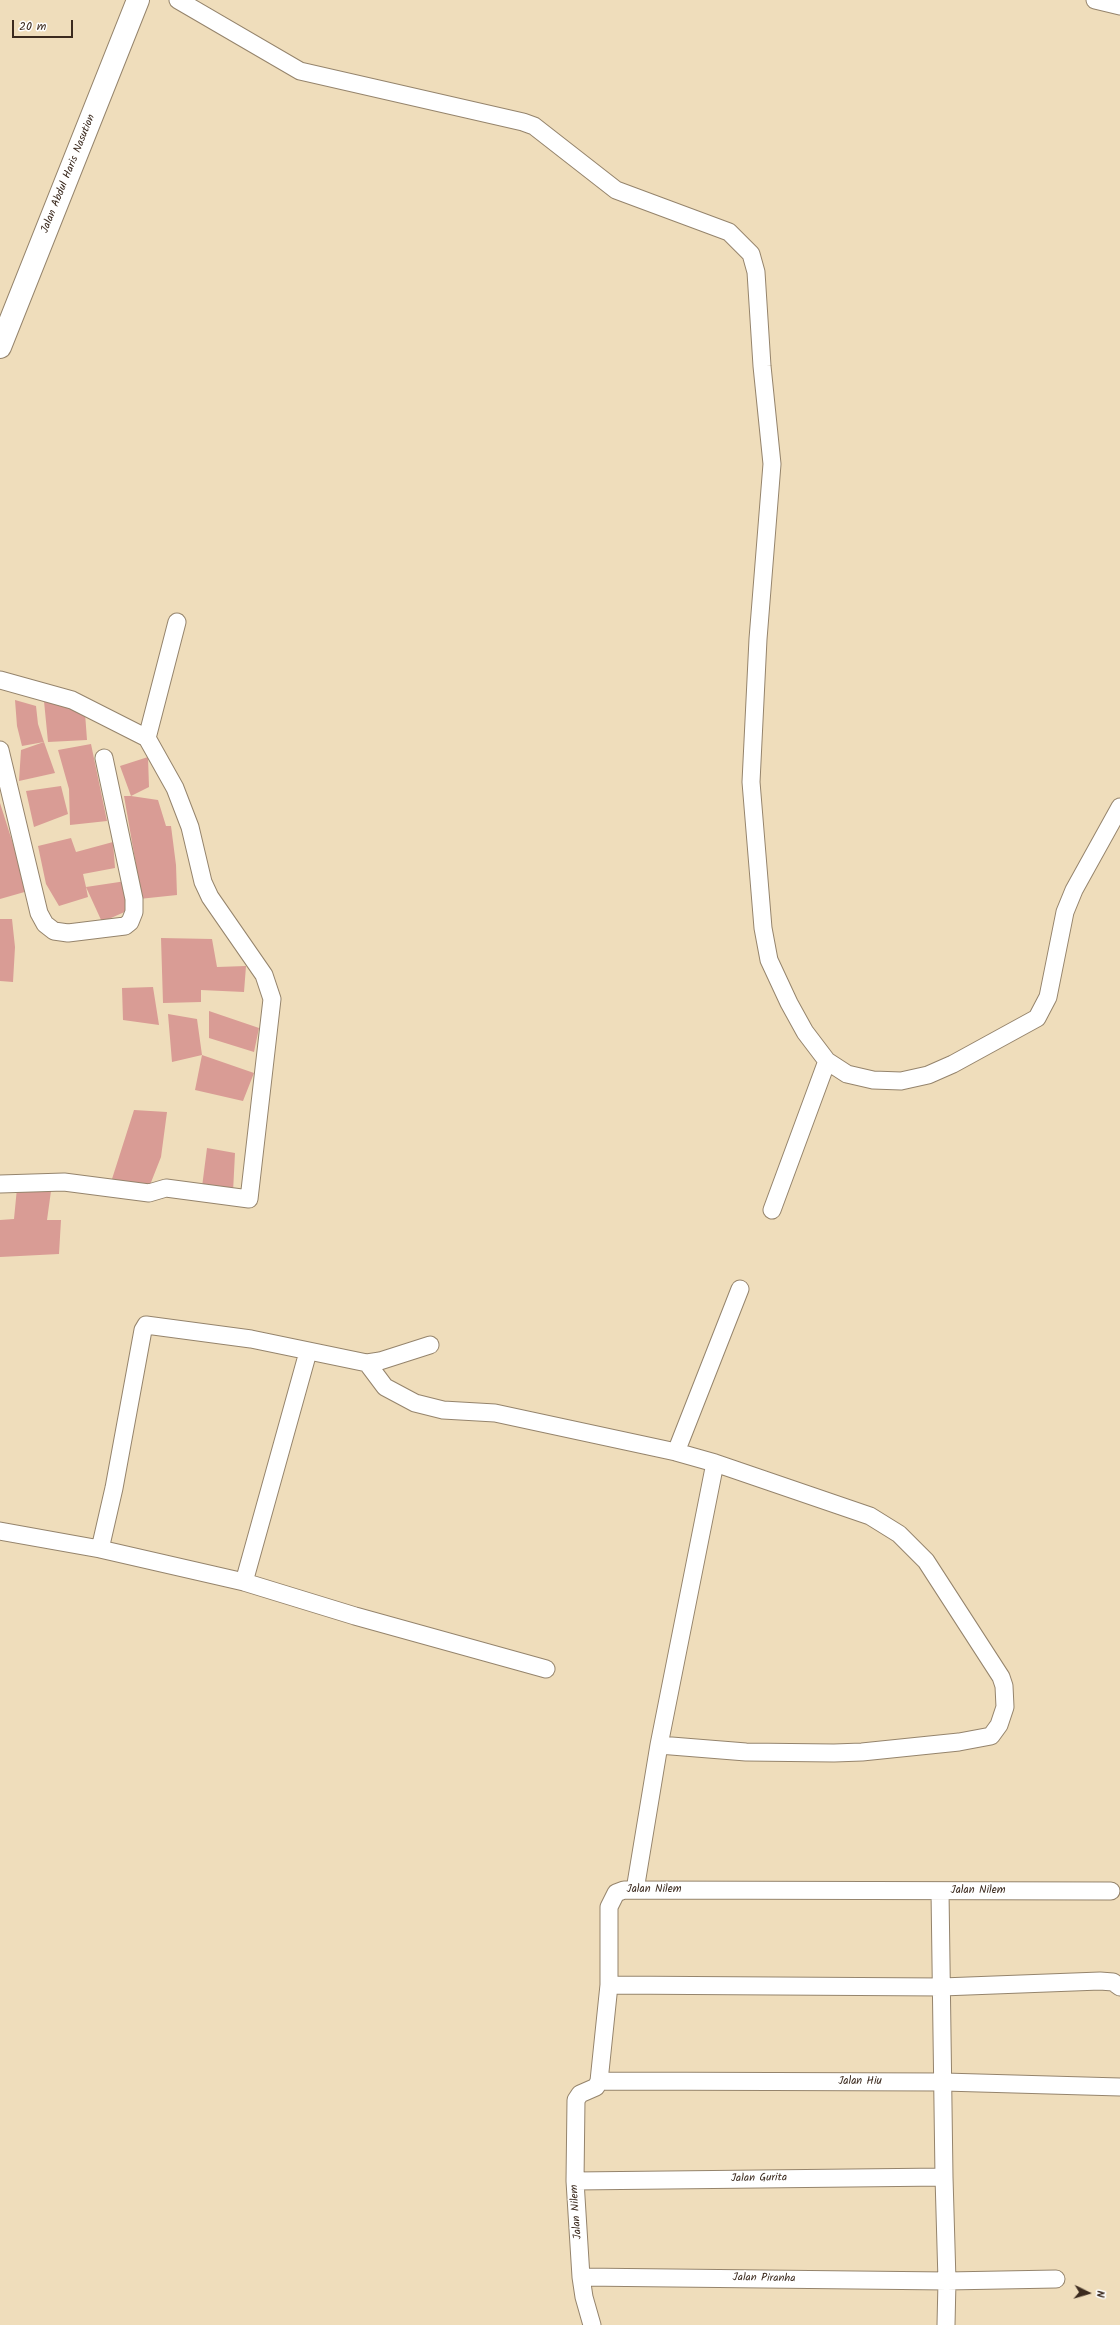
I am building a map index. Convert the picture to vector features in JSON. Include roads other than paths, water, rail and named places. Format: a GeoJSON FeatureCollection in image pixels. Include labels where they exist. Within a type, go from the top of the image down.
{"type":"FeatureCollection","features":[{"type":"Feature","properties":{"kind":"main road","name":"Jalan Abdul Haris Nasution"},"geometry":{"type":"LineString","coordinates":[[0,347],[138,0]]}},
{"type":"Feature","properties":{"kind":"street"},"geometry":{"type":"LineString","coordinates":[[178,0],[300,71],[524,122],[534,126],[616,190],[729,232],[751,254],[756,272],[762,366],[772,464],[758,639],[752,782],[763,928],[769,960],[789,1003],[805,1032],[828,1061],[847,1074],[873,1080],[901,1081],[928,1075],[960,1061],[1036,1018],[1048,997],[1065,912],[1074,890],[1120,807]]}},
{"type":"Feature","properties":{"kind":"street"},"geometry":{"type":"LineString","coordinates":[[1095,0],[1120,6]]}},
{"type":"Feature","properties":{"kind":"street"},"geometry":{"type":"LineString","coordinates":[[147,738],[177,622]]}},
{"type":"Feature","properties":{"kind":"street"},"geometry":{"type":"LineString","coordinates":[[0,680],[72,700],[147,738],[176,788],[190,827],[203,882],[210,897],[264,975],[270,992],[272,1007],[260,1089],[250,1197],[246,1200],[166,1188],[149,1193],[64,1182],[0,1184]]}},
{"type":"Feature","properties":{"kind":"street"},"geometry":{"type":"LineString","coordinates":[[0,750],[39,913],[44,924],[54,931],[68,933],[126,926],[133,918],[134,899],[104,758]]}},
{"type":"Feature","properties":{"kind":"street"},"geometry":{"type":"LineString","coordinates":[[772,1210],[828,1061]]}},
{"type":"Feature","properties":{"kind":"street"},"geometry":{"type":"LineString","coordinates":[[676,1452],[740,1289]]}},
{"type":"Feature","properties":{"kind":"street"},"geometry":{"type":"LineString","coordinates":[[100,1549],[114,1488],[145,1326],[148,1324],[251,1339],[367,1363],[380,1361],[430,1345]]}},
{"type":"Feature","properties":{"kind":"street"},"geometry":{"type":"LineString","coordinates":[[244,1582],[308,1352]]}},
{"type":"Feature","properties":{"kind":"street"},"geometry":{"type":"LineString","coordinates":[[367,1363],[385,1387],[415,1403],[442,1410],[495,1413],[676,1452],[715,1463],[870,1516],[899,1534],[926,1561],[1001,1677],[1004,1686],[1005,1707],[999,1725],[991,1736],[959,1742],[862,1752],[834,1753],[746,1752],[659,1745]]}},
{"type":"Feature","properties":{"kind":"street"},"geometry":{"type":"LineString","coordinates":[[635,1890],[659,1745],[715,1463]]}},
{"type":"Feature","properties":{"kind":"street"},"geometry":{"type":"LineString","coordinates":[[0,1531],[100,1549],[244,1582],[355,1616],[546,1669]]}},
{"type":"Feature","properties":{"kind":"street","name":"Jalan Nilem"},"geometry":{"type":"LineString","coordinates":[[592,2325],[584,2297],[581,2277],[575,2181],[576,2100],[580,2094],[596,2087],[599,2081],[609,1985],[609,1908],[614,1897],[620,1891],[1111,1891]]}},
{"type":"Feature","properties":{"kind":"street"},"geometry":{"type":"LineString","coordinates":[[940,1891],[947,2281],[946,2325]]}},
{"type":"Feature","properties":{"kind":"street"},"geometry":{"type":"LineString","coordinates":[[609,1985],[942,1986],[1100,1981],[1113,1982],[1120,1987]]}},
{"type":"Feature","properties":{"kind":"street","name":"Jalan Hiu"},"geometry":{"type":"LineString","coordinates":[[599,2081],[944,2082],[1120,2088]]}},
{"type":"Feature","properties":{"kind":"street","name":"Jalan Gurita"},"geometry":{"type":"LineString","coordinates":[[575,2181],[944,2177]]}},
{"type":"Feature","properties":{"kind":"street","name":"Jalan Piranha"},"geometry":{"type":"LineString","coordinates":[[581,2277],[947,2281],[1056,2279]]}}]}
